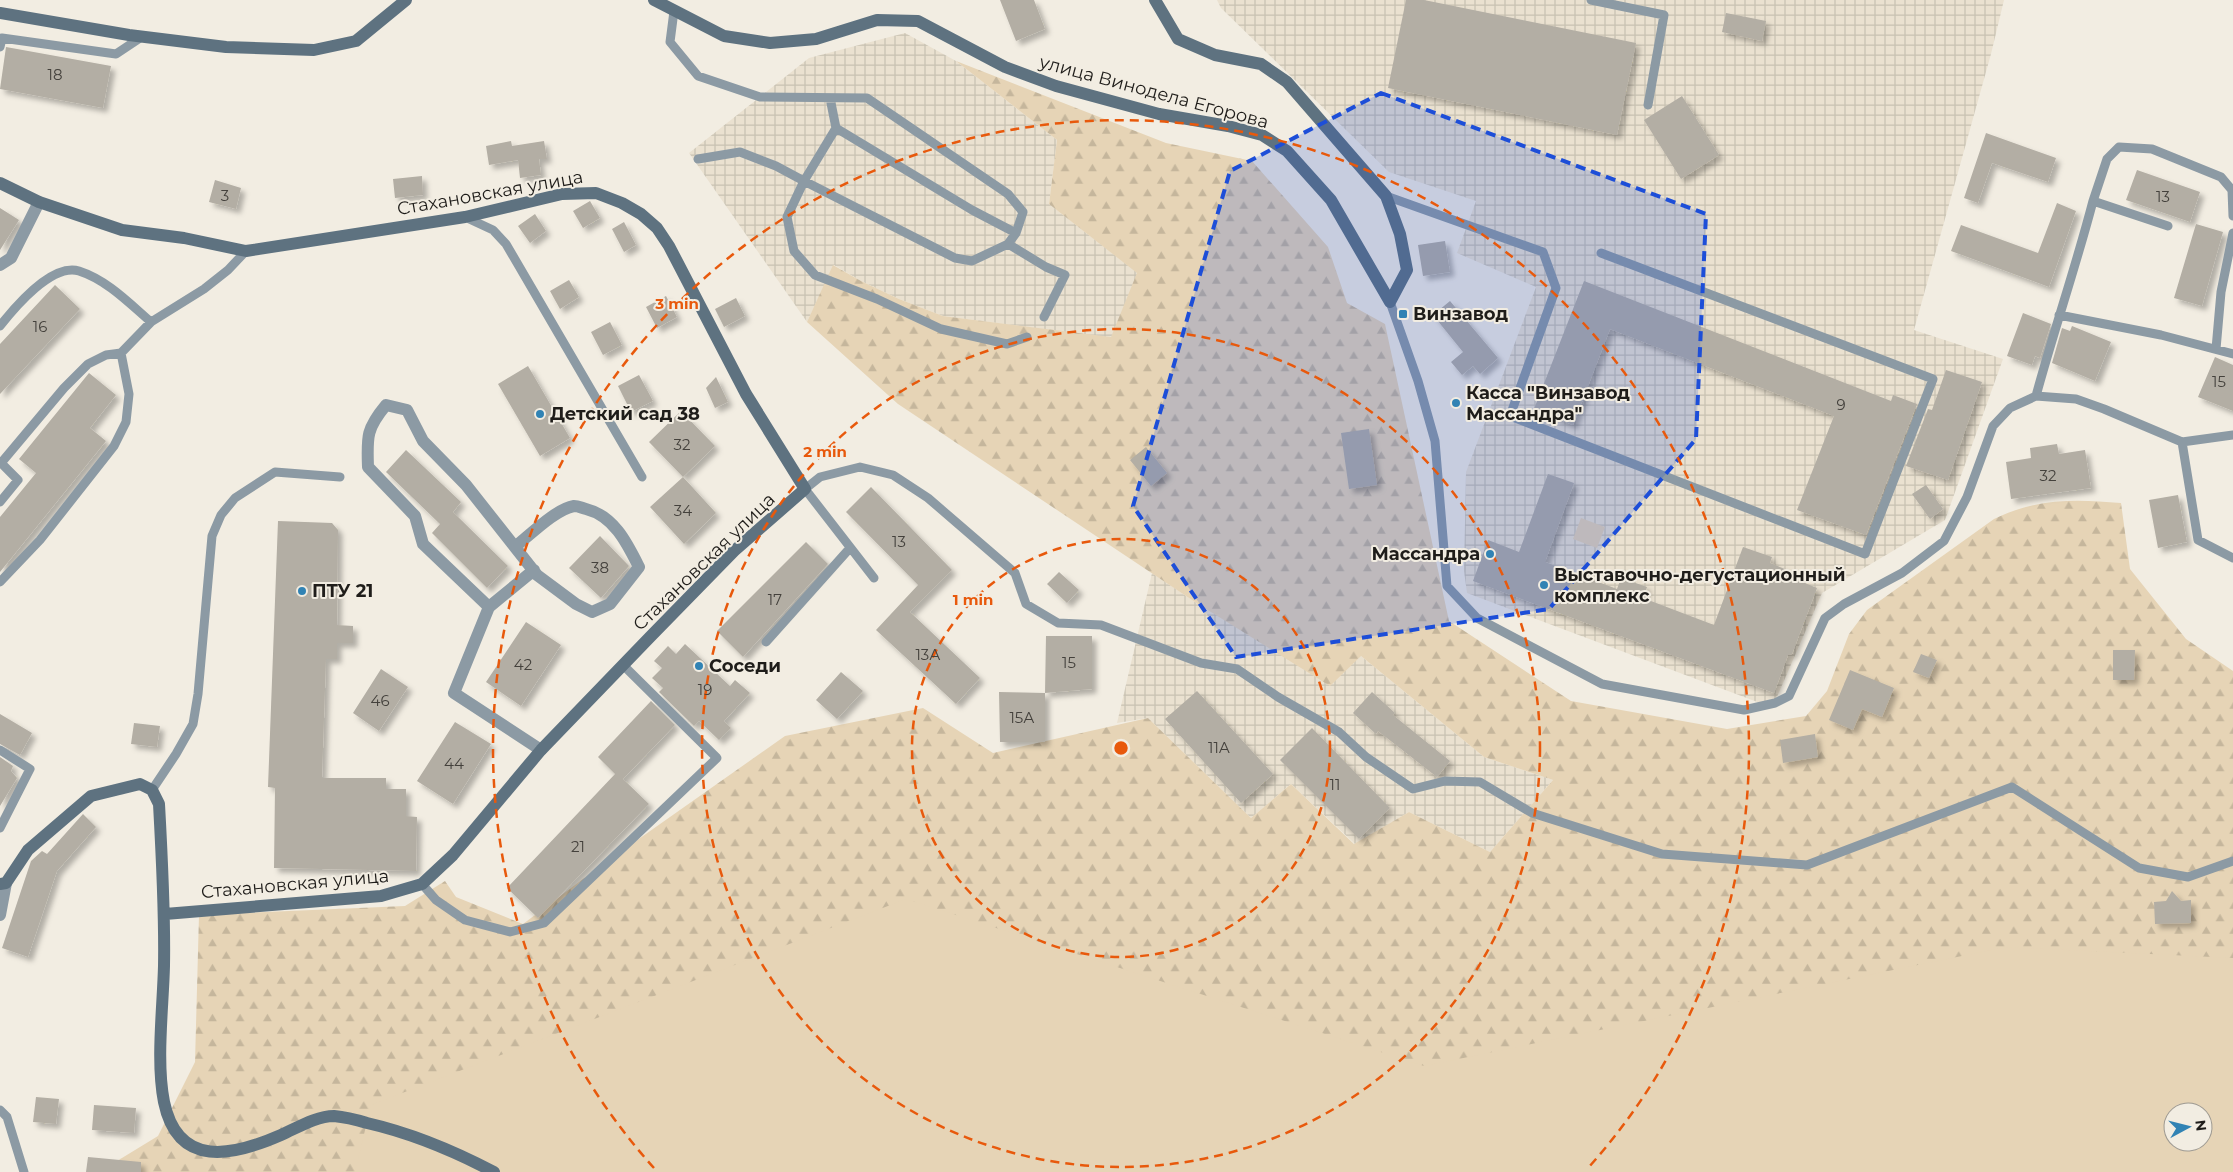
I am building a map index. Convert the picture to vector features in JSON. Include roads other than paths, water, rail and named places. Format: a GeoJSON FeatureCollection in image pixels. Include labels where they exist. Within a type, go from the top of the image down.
{"type":"FeatureCollection","features":[{"type":"Feature","properties":{"kind":"main road"},"geometry":{"type":"LineString","coordinates":[[0,14],[143,36],[226,46],[314,50],[356,41],[406,0]]}},
{"type":"Feature","properties":{"kind":"main road","name":"улица Винодела Егорова"},"geometry":{"type":"LineString","coordinates":[[654,0],[674,12],[724,36],[770,43],[816,39],[878,20],[918,21],[1005,67],[1056,86],[1158,114],[1228,126],[1262,135],[1287,152],[1330,200],[1390,302]]}},
{"type":"Feature","properties":{"kind":"main road"},"geometry":{"type":"LineString","coordinates":[[1156,0],[1178,39],[1215,55],[1261,64],[1287,82],[1386,196],[1400,234],[1407,270],[1390,302]]}},
{"type":"Feature","properties":{"kind":"main road","name":"Стахановская улица"},"geometry":{"type":"LineString","coordinates":[[0,183],[39,202],[122,230],[184,238],[246,251],[465,217],[562,194],[596,192],[622,203],[658,228],[746,394],[805,489],[734,551],[541,750],[454,855],[422,884],[381,896],[165,914]]}},
{"type":"Feature","properties":{"kind":"main road"},"geometry":{"type":"LineString","coordinates":[[3,884],[28,850],[91,796],[140,784],[152,790],[159,804],[165,914],[162,1064],[164,1102],[176,1132],[186,1143],[198,1150],[215,1153],[236,1150],[333,1116],[386,1126],[494,1172]]}},
{"type":"Feature","properties":{"kind":"street"},"geometry":{"type":"LineString","coordinates":[[0,265],[11,258],[39,202]]}},
{"type":"Feature","properties":{"kind":"street"},"geometry":{"type":"LineString","coordinates":[[489,607],[423,544],[415,516],[368,467],[367,439],[372,420],[386,404],[407,410],[423,441],[466,484],[537,575],[576,604],[592,612],[610,604],[639,567],[627,541],[610,521],[591,510],[575,506],[559,512],[516,546]]}},
{"type":"Feature","properties":{"kind":"street"},"geometry":{"type":"LineString","coordinates":[[534,570],[489,607],[454,693],[541,750]]}},
{"type":"Feature","properties":{"kind":"street"},"geometry":{"type":"LineString","coordinates":[[0,915],[3,884]]}},
{"type":"Feature","properties":{"kind":"lane"},"geometry":{"type":"LineString","coordinates":[[1592,0],[1664,15],[1648,105]]}},
{"type":"Feature","properties":{"kind":"lane"},"geometry":{"type":"LineString","coordinates":[[674,12],[670,42],[698,76],[760,96],[866,98],[1008,194],[1023,212],[1016,233],[1008,244],[972,261],[955,258],[776,166],[740,152],[698,159]]}},
{"type":"Feature","properties":{"kind":"lane"},"geometry":{"type":"LineString","coordinates":[[0,47],[2,38],[116,54],[143,36]]}},
{"type":"Feature","properties":{"kind":"lane"},"geometry":{"type":"LineString","coordinates":[[830,98],[836,128],[804,181],[786,217],[794,251],[815,275],[876,299],[942,329],[1007,344],[1027,337]]}},
{"type":"Feature","properties":{"kind":"lane"},"geometry":{"type":"LineString","coordinates":[[836,128],[972,210],[1016,233]]}},
{"type":"Feature","properties":{"kind":"lane"},"geometry":{"type":"LineString","coordinates":[[2036,396],[2058,315],[2078,262],[2093,201],[2107,159],[2119,147],[2152,149],[2222,177],[2232,190],[2233,216]]}},
{"type":"Feature","properties":{"kind":"lane"},"geometry":{"type":"LineString","coordinates":[[1386,196],[1543,252],[1556,288],[1510,416],[1865,554],[1933,379],[1601,253]]}},
{"type":"Feature","properties":{"kind":"lane"},"geometry":{"type":"LineString","coordinates":[[2093,201],[2168,226]]}},
{"type":"Feature","properties":{"kind":"lane"},"geometry":{"type":"LineString","coordinates":[[465,217],[493,230],[506,244],[642,477]]}},
{"type":"Feature","properties":{"kind":"lane"},"geometry":{"type":"LineString","coordinates":[[2216,349],[2221,292],[2233,233]]}},
{"type":"Feature","properties":{"kind":"lane"},"geometry":{"type":"LineString","coordinates":[[1008,244],[1046,267],[1065,275],[1044,317]]}},
{"type":"Feature","properties":{"kind":"lane"},"geometry":{"type":"LineString","coordinates":[[0,502],[18,480],[1,463],[64,388],[88,364],[106,355],[121,352],[151,322],[204,289],[228,270],[246,251]]}},
{"type":"Feature","properties":{"kind":"lane"},"geometry":{"type":"LineString","coordinates":[[0,326],[22,300],[56,273],[77,270],[107,284],[151,322]]}},
{"type":"Feature","properties":{"kind":"lane","name":"улица Винодела Егорова"},"geometry":{"type":"LineString","coordinates":[[1390,302],[1418,381],[1435,441],[1447,586],[1477,618],[1602,684],[1744,710],[1775,703],[1789,696],[1824,618],[1844,604],[1902,573],[1944,540],[1968,497],[1993,426],[2010,408],[2036,396],[2076,399],[2182,442]]}},
{"type":"Feature","properties":{"kind":"lane"},"geometry":{"type":"LineString","coordinates":[[2058,315],[2162,335],[2233,354]]}},
{"type":"Feature","properties":{"kind":"lane"},"geometry":{"type":"LineString","coordinates":[[0,582],[40,540],[114,446],[126,422],[129,394],[121,352]]}},
{"type":"Feature","properties":{"kind":"lane"},"geometry":{"type":"LineString","coordinates":[[2233,435],[2182,442],[2198,540],[2233,558]]}},
{"type":"Feature","properties":{"kind":"lane"},"geometry":{"type":"LineString","coordinates":[[874,578],[805,489],[820,477],[860,467],[893,475],[928,498],[1015,573],[1026,604],[1058,623],[1101,625],[1201,663],[1237,669],[1278,697],[1339,732],[1366,757],[1413,789],[1446,781],[1480,782],[1532,812],[1662,854],[1807,865],[2012,787],[2139,868],[2188,876],[2233,861]]}},
{"type":"Feature","properties":{"kind":"lane"},"geometry":{"type":"LineString","coordinates":[[152,790],[193,724],[198,694],[212,536],[221,515],[235,498],[275,472],[340,477]]}},
{"type":"Feature","properties":{"kind":"lane"},"geometry":{"type":"LineString","coordinates":[[766,642],[850,548]]}},
{"type":"Feature","properties":{"kind":"lane"},"geometry":{"type":"LineString","coordinates":[[422,884],[436,900],[465,920],[510,932],[544,923],[717,758],[624,665]]}},
{"type":"Feature","properties":{"kind":"lane"},"geometry":{"type":"LineString","coordinates":[[0,750],[30,769],[0,828]]}},
{"type":"Feature","properties":{"kind":"lane"},"geometry":{"type":"LineString","coordinates":[[0,1110],[7,1117],[24,1172]]}},
{"type":"Feature","properties":{"kind":"place","name":"Винзавод"},"geometry":{"type":"Point","coordinates":[1403,314]}},
{"type":"Feature","properties":{"kind":"place","name":"Касса \"Винзавод Массандра\""},"geometry":{"type":"Point","coordinates":[1456,403]}},
{"type":"Feature","properties":{"kind":"place","name":"Детский сад 38"},"geometry":{"type":"Point","coordinates":[540,414]}},
{"type":"Feature","properties":{"kind":"place","name":"Массандра"},"geometry":{"type":"Point","coordinates":[1490,554]}},
{"type":"Feature","properties":{"kind":"place","name":"Выставочно-дегустационный комплекс"},"geometry":{"type":"Point","coordinates":[1544,585]}},
{"type":"Feature","properties":{"kind":"place","name":"ПТУ 21"},"geometry":{"type":"Point","coordinates":[302,591]}},
{"type":"Feature","properties":{"kind":"place","name":"Соседи"},"geometry":{"type":"Point","coordinates":[699,666]}}]}
